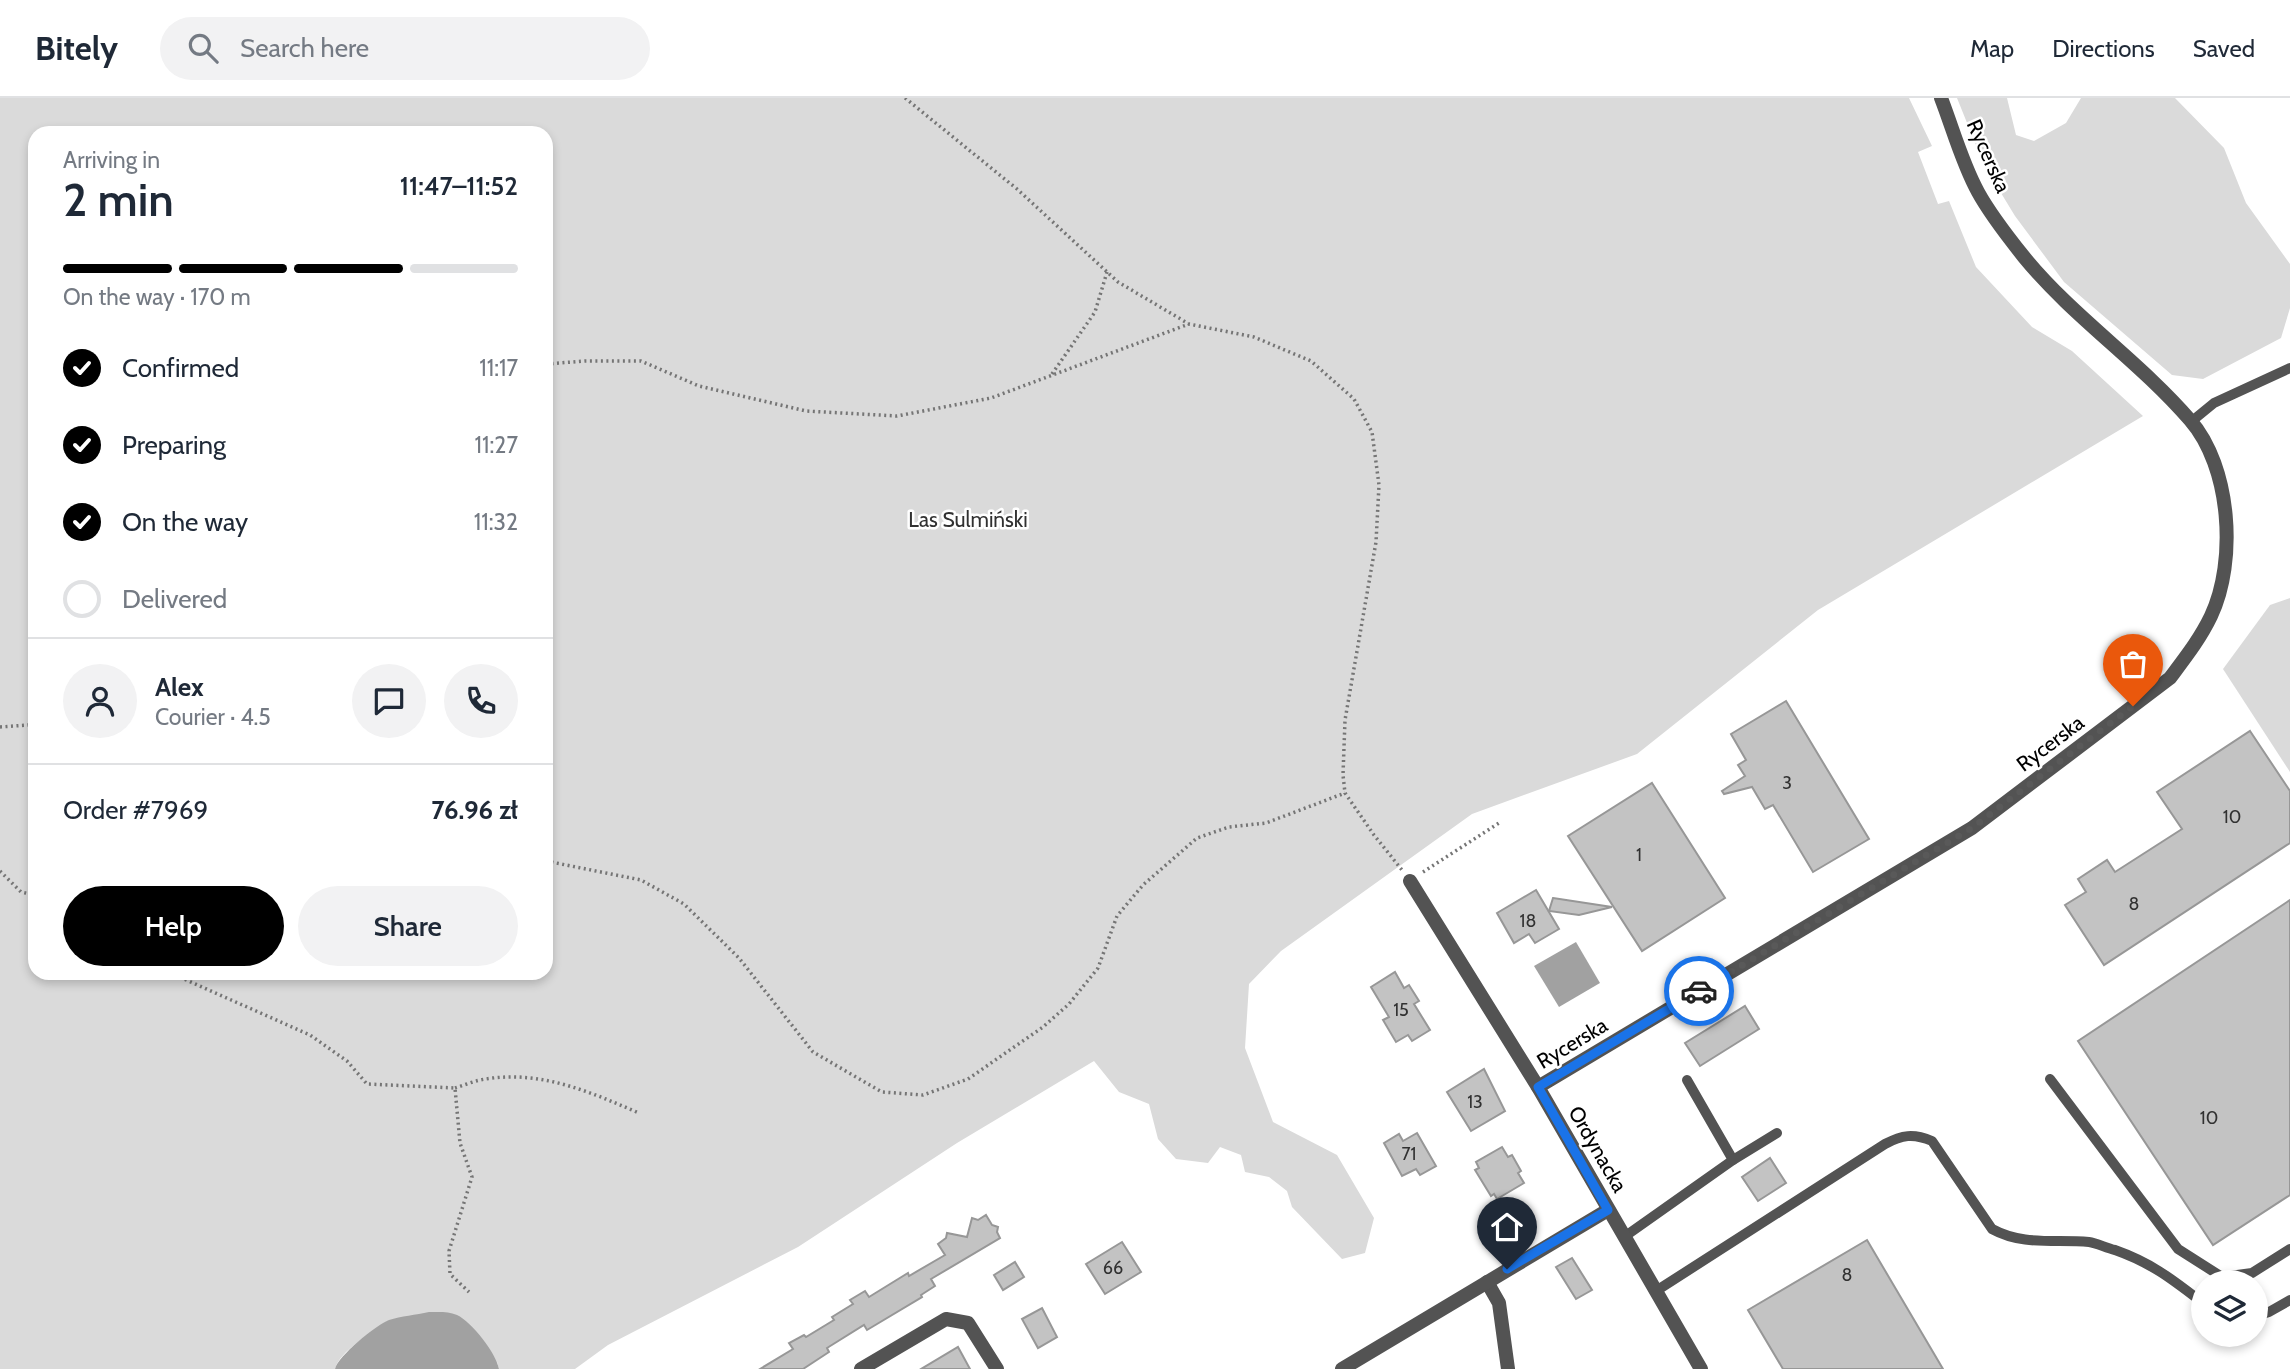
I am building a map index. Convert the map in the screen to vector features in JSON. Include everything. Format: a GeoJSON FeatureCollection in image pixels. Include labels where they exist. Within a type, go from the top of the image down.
{"type":"FeatureCollection","features":[{"type":"Feature","properties":{"kind":"street","name":"Rycerska"},"geometry":{"type":"LineString","coordinates":[[1538,1087],[1972,828],[2170,678],[2212,615],[2225,563],[2225,509],[2220,479],[2209,449],[2192,421],[2054,290],[2023,256],[1978,192],[1941,98]]}},
{"type":"Feature","properties":{"kind":"street","name":"Ordynacka"},"geometry":{"type":"LineString","coordinates":[[1410,881],[1538,1087],[1701,1369]]}},
{"type":"Feature","properties":{"kind":"street"},"geometry":{"type":"LineString","coordinates":[[1342,1369],[1608,1210]]}},
{"type":"Feature","properties":{"kind":"street"},"geometry":{"type":"LineString","coordinates":[[1487,1282],[1499,1303],[1508,1369]]}},
{"type":"Feature","properties":{"kind":"street"},"geometry":{"type":"LineString","coordinates":[[860,1369],[946,1319],[968,1323],[997,1369]]}},
{"type":"Feature","properties":{"kind":"lane"},"geometry":{"type":"LineString","coordinates":[[2192,421],[2214,403],[2290,368]]}},
{"type":"Feature","properties":{"kind":"lane"},"geometry":{"type":"LineString","coordinates":[[2050,1079],[2178,1249],[2222,1277],[2252,1273],[2290,1249]]}},
{"type":"Feature","properties":{"kind":"lane"},"geometry":{"type":"LineString","coordinates":[[1687,1080],[1733,1160]]}},
{"type":"Feature","properties":{"kind":"lane"},"geometry":{"type":"LineString","coordinates":[[1624,1237],[1733,1160],[1777,1133]]}},
{"type":"Feature","properties":{"kind":"lane"},"geometry":{"type":"LineString","coordinates":[[1656,1291],[1885,1144],[1900,1136],[1917,1135],[1931,1141],[1992,1229],[2023,1240],[2091,1242],[2161,1270],[2191,1294]]}},
{"type":"Feature","properties":{"kind":"lane"},"geometry":{"type":"LineString","coordinates":[[2268,1312],[2290,1300]]}},
{"type":"Feature","properties":{"kind":"path"},"geometry":{"type":"LineString","coordinates":[[905,98],[1017,189],[1118,282],[1189,324],[1254,337],[1311,361],[1354,400],[1372,432],[1379,485],[1376,541],[1345,720],[1345,793],[1410,881],[1499,823]]}},
{"type":"Feature","properties":{"kind":"path"},"geometry":{"type":"LineString","coordinates":[[1052,375],[1096,312],[1107,272]]}},
{"type":"Feature","properties":{"kind":"path"},"geometry":{"type":"LineString","coordinates":[[553,363],[640,360],[699,386],[806,411],[897,416],[991,398],[1189,324]]}},
{"type":"Feature","properties":{"kind":"path"},"geometry":{"type":"LineString","coordinates":[[0,727],[28,725]]}},
{"type":"Feature","properties":{"kind":"path"},"geometry":{"type":"LineString","coordinates":[[553,862],[641,880],[684,904],[739,958],[813,1052],[882,1092],[923,1095],[968,1079],[1043,1027],[1069,1004],[1098,968],[1117,916],[1143,885],[1197,838],[1229,827],[1266,824],[1345,793]]}},
{"type":"Feature","properties":{"kind":"path"},"geometry":{"type":"LineString","coordinates":[[0,871],[21,892],[28,894]]}},
{"type":"Feature","properties":{"kind":"path"},"geometry":{"type":"LineString","coordinates":[[186,980],[310,1035],[347,1061],[367,1084],[455,1088],[486,1079],[543,1078],[591,1093],[639,1113]]}},
{"type":"Feature","properties":{"kind":"path"},"geometry":{"type":"LineString","coordinates":[[455,1088],[460,1143],[472,1177],[449,1251],[450,1274],[469,1292]]}},
{"type":"Feature","properties":{"kind":"green space","name":"Las Sulmiński"},"geometry":{"type":"Polygon","coordinates":[[[0,98],[1909,98],[1932,146],[1918,152],[1938,204],[1949,201],[1976,267],[2032,327],[2072,351],[2143,416],[1818,610],[1637,754],[1472,814],[1281,951],[1249,984],[1245,1048],[1273,1122],[1337,1155],[1374,1218],[1365,1253],[1342,1259],[1292,1207],[1287,1191],[1269,1177],[1245,1172],[1241,1155],[1220,1147],[1208,1163],[1176,1159],[1158,1139],[1149,1104],[1119,1092],[1094,1061],[957,1143],[798,1247],[608,1345],[575,1369],[499,1369],[497,1362],[387,1321],[350,1349],[335,1369],[0,1369],[0,98]]]}},
{"type":"Feature","properties":{"kind":"green space"},"geometry":{"type":"Polygon","coordinates":[[[1957,98],[2007,98],[2016,135],[2034,141],[2066,123],[2081,98],[2175,98],[2224,148],[2246,203],[2290,264],[2290,308],[2281,338],[2203,379],[2172,375],[2064,282],[2015,216],[1984,165],[1957,98]]]}},
{"type":"Feature","properties":{"kind":"green space"},"geometry":{"type":"Polygon","coordinates":[[[2290,598],[2290,772],[2223,669],[2270,605],[2290,598]]]}},
{"type":"Feature","properties":{"kind":"shaded area"},"geometry":{"type":"Polygon","coordinates":[[[1576,942],[1600,983],[1559,1007],[1534,966],[1576,942]]]}},
{"type":"Feature","properties":{"kind":"shaded area"},"geometry":{"type":"Polygon","coordinates":[[[429,1312],[450,1313],[463,1319],[488,1347],[499,1369],[335,1369],[350,1349],[383,1323],[429,1312]]]}},
{"type":"Feature","properties":{"kind":"building"},"geometry":{"type":"Polygon","coordinates":[[[1786,701],[1869,839],[1813,872],[1773,805],[1765,809],[1752,787],[1724,794],[1722,791],[1745,776],[1738,765],[1746,760],[1731,734],[1786,701]]]}},
{"type":"Feature","properties":{"kind":"building"},"geometry":{"type":"Polygon","coordinates":[[[2250,731],[2290,791],[2290,843],[2104,965],[2065,905],[2086,892],[2078,879],[2107,860],[2115,872],[2182,829],[2157,792],[2250,731]]]}},
{"type":"Feature","properties":{"kind":"building"},"geometry":{"type":"Polygon","coordinates":[[[1652,783],[1725,898],[1642,951],[1568,836],[1652,783]]]}},
{"type":"Feature","properties":{"kind":"building"},"geometry":{"type":"Polygon","coordinates":[[[1536,890],[1559,929],[1535,943],[1529,934],[1514,943],[1497,913],[1536,890]]]}},
{"type":"Feature","properties":{"kind":"building"},"geometry":{"type":"Polygon","coordinates":[[[1553,898],[1612,907],[1579,915],[1549,911],[1553,898]]]}},
{"type":"Feature","properties":{"kind":"building"},"geometry":{"type":"Polygon","coordinates":[[[2290,900],[2290,1195],[2213,1245],[2078,1041],[2290,900]]]}},
{"type":"Feature","properties":{"kind":"building"},"geometry":{"type":"Polygon","coordinates":[[[1395,972],[1404,988],[1409,985],[1419,1001],[1414,1004],[1430,1030],[1412,1041],[1408,1035],[1396,1042],[1383,1020],[1389,1017],[1371,987],[1395,972]]]}},
{"type":"Feature","properties":{"kind":"building"},"geometry":{"type":"Polygon","coordinates":[[[1745,1006],[1759,1029],[1700,1066],[1685,1043],[1745,1006]]]}},
{"type":"Feature","properties":{"kind":"building"},"geometry":{"type":"Polygon","coordinates":[[[1484,1069],[1505,1111],[1471,1131],[1447,1092],[1484,1069]]]}},
{"type":"Feature","properties":{"kind":"building"},"geometry":{"type":"Polygon","coordinates":[[[1417,1133],[1436,1166],[1420,1175],[1416,1169],[1402,1176],[1384,1143],[1399,1134],[1403,1141],[1417,1133]]]}},
{"type":"Feature","properties":{"kind":"building"},"geometry":{"type":"Polygon","coordinates":[[[1502,1147],[1508,1157],[1512,1155],[1524,1183],[1497,1199],[1494,1194],[1491,1196],[1475,1170],[1479,1168],[1476,1162],[1502,1147]]]}},
{"type":"Feature","properties":{"kind":"building"},"geometry":{"type":"Polygon","coordinates":[[[1770,1158],[1786,1183],[1758,1201],[1742,1177],[1770,1158]]]}},
{"type":"Feature","properties":{"kind":"building"},"geometry":{"type":"Polygon","coordinates":[[[986,1215],[992,1225],[998,1227],[1000,1238],[931,1279],[935,1286],[921,1295],[922,1297],[867,1330],[864,1325],[827,1348],[829,1352],[803,1369],[760,1369],[793,1349],[789,1343],[804,1335],[806,1337],[834,1320],[832,1317],[853,1304],[850,1300],[865,1291],[869,1297],[908,1273],[909,1276],[945,1255],[938,1244],[946,1238],[947,1233],[967,1237],[972,1218],[978,1220],[986,1215]]]}},
{"type":"Feature","properties":{"kind":"building"},"geometry":{"type":"Polygon","coordinates":[[[1867,1240],[1943,1369],[1783,1369],[1748,1310],[1867,1240]]]}},
{"type":"Feature","properties":{"kind":"building"},"geometry":{"type":"Polygon","coordinates":[[[1122,1242],[1141,1272],[1105,1294],[1086,1264],[1122,1242]]]}},
{"type":"Feature","properties":{"kind":"building"},"geometry":{"type":"Polygon","coordinates":[[[1572,1258],[1592,1290],[1576,1299],[1556,1267],[1572,1258]]]}},
{"type":"Feature","properties":{"kind":"building"},"geometry":{"type":"Polygon","coordinates":[[[1015,1262],[1024,1277],[1003,1290],[994,1275],[1015,1262]]]}},
{"type":"Feature","properties":{"kind":"building"},"geometry":{"type":"Polygon","coordinates":[[[1042,1308],[1057,1337],[1038,1348],[1022,1319],[1042,1308]]]}},
{"type":"Feature","properties":{"kind":"building"},"geometry":{"type":"Polygon","coordinates":[[[958,1347],[970,1369],[921,1369],[958,1347]]]}},
{"type":"Feature","properties":{"kind":"way so far"},"geometry":{"type":"LineString","coordinates":[[1699,991],[1972,828],[2133,706]]}},
{"type":"Feature","properties":{"kind":"route"},"geometry":{"type":"LineString","coordinates":[[1507,1269],[1608,1210],[1538,1087],[1699,991]]}}]}
